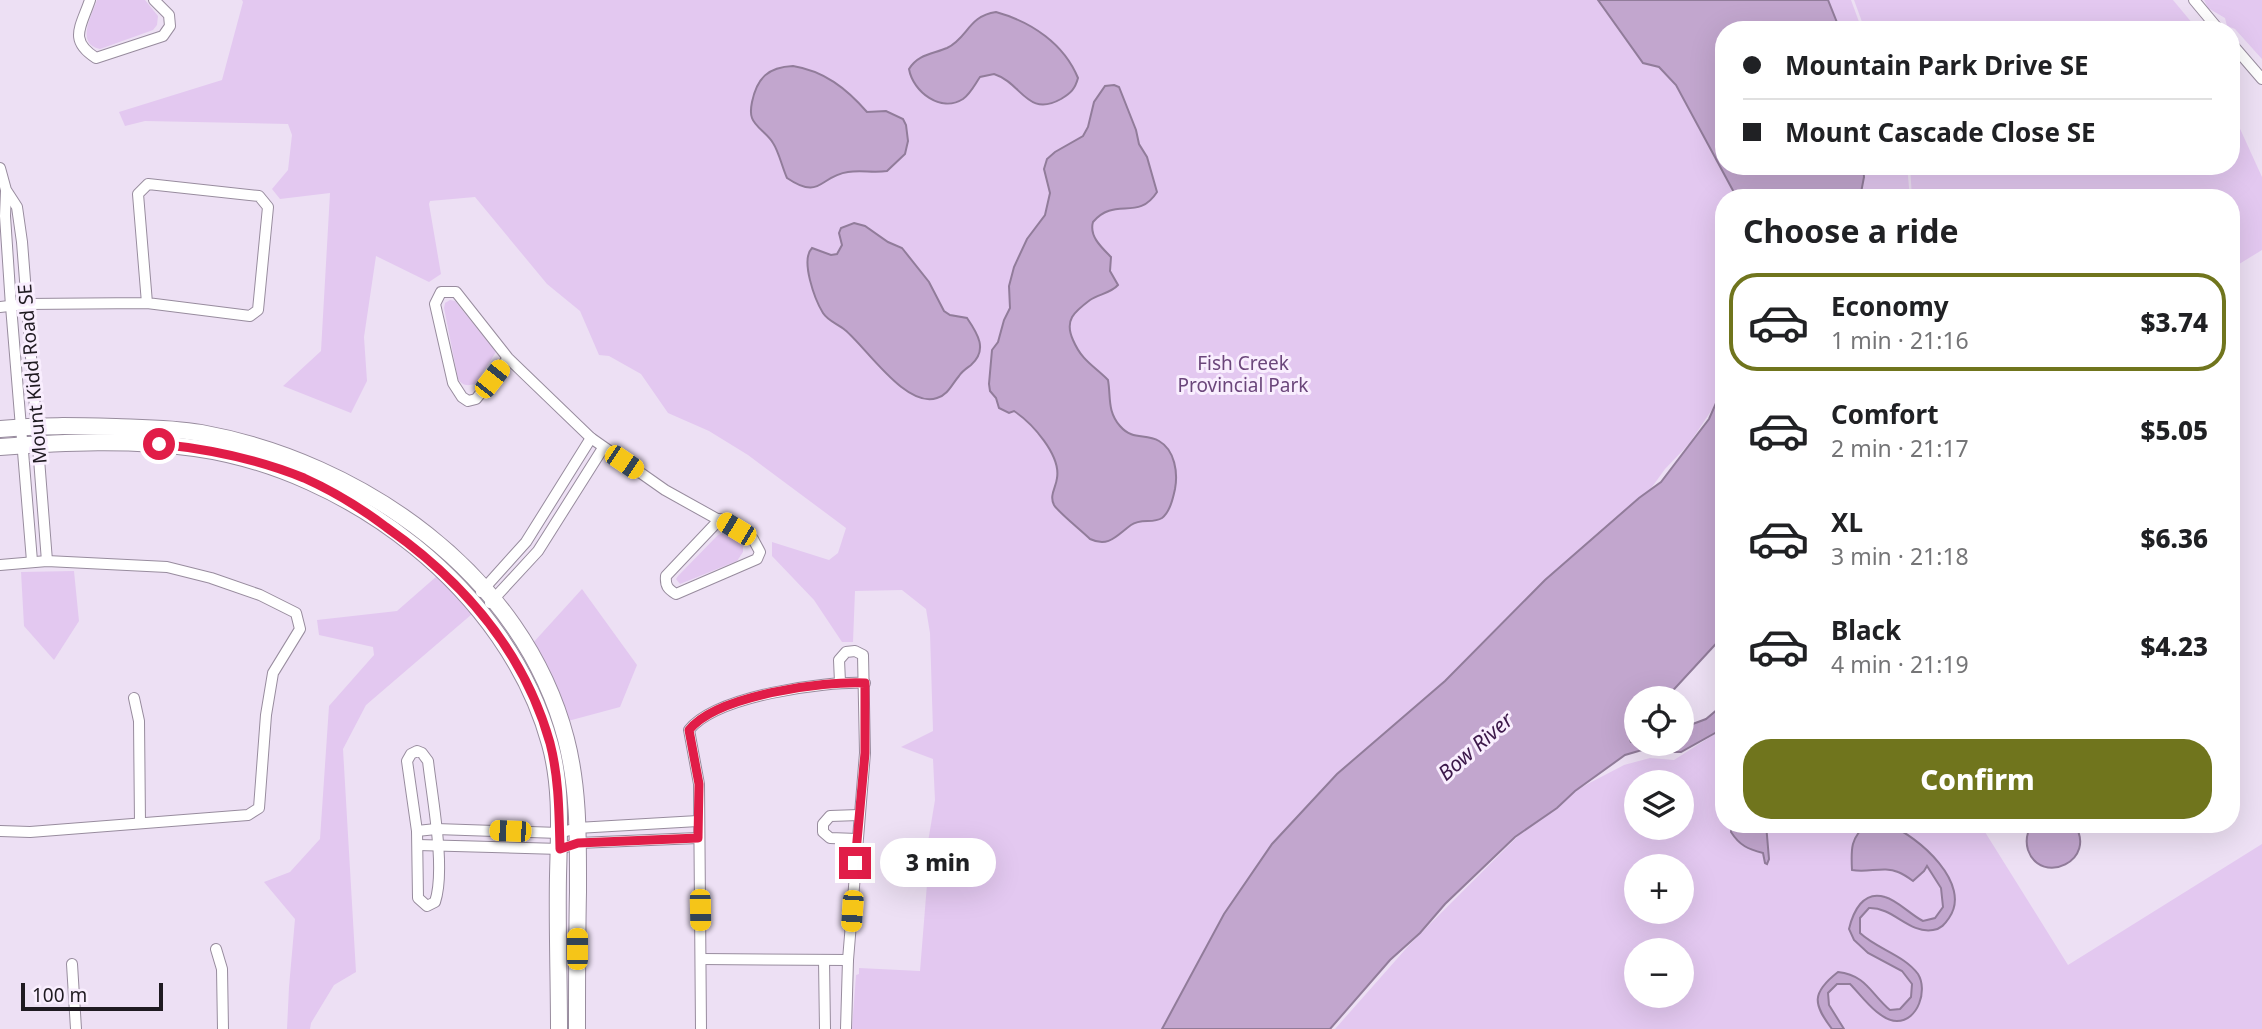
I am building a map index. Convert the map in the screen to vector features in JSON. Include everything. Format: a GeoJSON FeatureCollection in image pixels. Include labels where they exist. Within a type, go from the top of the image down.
{"type":"FeatureCollection","features":[{"type":"Feature","properties":{"kind":"street"},"geometry":{"type":"LineString","coordinates":[[90,0],[78,36],[83,49],[96,58],[163,36],[170,26],[169,15],[154,0]]}},
{"type":"Feature","properties":{"kind":"street"},"geometry":{"type":"LineString","coordinates":[[2194,0],[2212,21]]}},
{"type":"Feature","properties":{"kind":"street"},"geometry":{"type":"LineString","coordinates":[[2240,53],[2262,79]]}},
{"type":"Feature","properties":{"kind":"street","name":"Mount Kidd Road SE"},"geometry":{"type":"LineString","coordinates":[[0,168],[6,190],[6,307],[29,427],[47,561]]}},
{"type":"Feature","properties":{"kind":"street"},"geometry":{"type":"LineString","coordinates":[[6,307],[26,304],[147,303],[250,316],[258,310],[268,207],[263,200],[259,196],[148,184],[138,194],[147,303]]}},
{"type":"Feature","properties":{"kind":"street","name":"Mount Kidd Road SE"},"geometry":{"type":"LineString","coordinates":[[6,190],[17,207],[26,304],[32,561]]}},
{"type":"Feature","properties":{"kind":"street"},"geometry":{"type":"LineString","coordinates":[[508,358],[476,399],[468,401],[462,397],[453,383],[435,304],[441,292],[456,292],[508,358],[603,448],[665,490],[720,519],[753,539],[760,552],[757,559],[676,593],[669,589],[665,583],[666,576],[720,519]]}},
{"type":"Feature","properties":{"kind":"street"},"geometry":{"type":"LineString","coordinates":[[0,429],[149,428],[199,432],[248,444],[309,464],[377,499],[438,545],[489,595],[527,649],[558,713],[572,765],[578,835],[577,1029]]}},
{"type":"Feature","properties":{"kind":"street"},"geometry":{"type":"LineString","coordinates":[[489,595],[545,514],[591,438]]}},
{"type":"Feature","properties":{"kind":"street"},"geometry":{"type":"LineString","coordinates":[[0,447],[140,443],[197,448],[245,459],[304,478],[368,514],[442,570],[476,606],[513,657],[541,718],[555,768],[560,841],[559,1029]]}},
{"type":"Feature","properties":{"kind":"street"},"geometry":{"type":"LineString","coordinates":[[476,606],[538,551],[603,448]]}},
{"type":"Feature","properties":{"kind":"street"},"geometry":{"type":"LineString","coordinates":[[545,514],[559,521]]}},
{"type":"Feature","properties":{"kind":"street"},"geometry":{"type":"LineString","coordinates":[[0,565],[47,561],[167,567],[260,594],[296,613],[300,629],[273,673],[266,715],[259,808],[248,815],[30,832],[0,831]]}},
{"type":"Feature","properties":{"kind":"street"},"geometry":{"type":"LineString","coordinates":[[840,682],[839,660],[846,652],[855,651],[863,655],[865,753],[848,960],[846,1029]]}},
{"type":"Feature","properties":{"kind":"street"},"geometry":{"type":"LineString","coordinates":[[701,1029],[699,784],[689,730],[698,719],[754,696],[840,682],[865,683]]}},
{"type":"Feature","properties":{"kind":"street"},"geometry":{"type":"LineString","coordinates":[[134,698],[139,721],[140,823]]}},
{"type":"Feature","properties":{"kind":"street"},"geometry":{"type":"LineString","coordinates":[[417,751],[428,761],[436,829],[438,894],[435,902],[427,906],[418,898],[417,831],[407,761],[411,754],[417,751]]}},
{"type":"Feature","properties":{"kind":"street"},"geometry":{"type":"LineString","coordinates":[[857,839],[830,838],[823,832],[823,824],[830,816],[859,815]]}},
{"type":"Feature","properties":{"kind":"street"},"geometry":{"type":"LineString","coordinates":[[418,845],[560,841],[578,835],[698,821]]}},
{"type":"Feature","properties":{"kind":"street"},"geometry":{"type":"LineString","coordinates":[[417,831],[436,829],[560,841],[578,835],[698,838]]}},
{"type":"Feature","properties":{"kind":"street"},"geometry":{"type":"LineString","coordinates":[[216,949],[222,969],[223,1029]]}},
{"type":"Feature","properties":{"kind":"street"},"geometry":{"type":"LineString","coordinates":[[701,959],[848,960]]}},
{"type":"Feature","properties":{"kind":"street"},"geometry":{"type":"LineString","coordinates":[[824,960],[825,1029]]}},
{"type":"Feature","properties":{"kind":"street"},"geometry":{"type":"LineString","coordinates":[[72,964],[76,1029]]}},
{"type":"Feature","properties":{"kind":"green space"},"geometry":{"type":"Polygon","coordinates":[[[97,0],[145,0],[158,16],[157,25],[153,30],[100,49],[92,46],[88,41],[87,28],[97,0]]]}},
{"type":"Feature","properties":{"kind":"green space","name":"Fish Creek Provincial Park"},"geometry":{"type":"Polygon","coordinates":[[[242,0],[1691,0],[1715,121],[1715,175],[1728,175],[1734,189],[1731,185],[1732,189],[1715,189],[1715,404],[1689,444],[1665,469],[1639,505],[1178,1029],[852,1029],[856,975],[859,974],[859,968],[920,971],[928,842],[935,800],[933,759],[901,747],[933,731],[930,633],[926,609],[902,590],[855,591],[853,642],[842,642],[814,600],[772,556],[772,542],[829,560],[838,553],[846,528],[748,455],[709,431],[668,413],[641,374],[609,356],[599,355],[580,311],[547,284],[475,197],[430,201],[441,274],[429,282],[376,256],[364,337],[367,381],[351,413],[283,386],[321,351],[330,193],[280,199],[272,189],[288,170],[292,135],[288,124],[145,121],[125,126],[119,112],[222,80],[242,0]]]}},
{"type":"Feature","properties":{"kind":"green space"},"geometry":{"type":"Polygon","coordinates":[[[1769,0],[1851,0],[1859,21],[1785,21],[1769,0]]]}},
{"type":"Feature","properties":{"kind":"green space"},"geometry":{"type":"Polygon","coordinates":[[[1854,0],[2173,0],[2190,21],[1862,21],[1854,0]]]}},
{"type":"Feature","properties":{"kind":"green space"},"geometry":{"type":"Polygon","coordinates":[[[2204,0],[2262,0],[2262,59],[2240,35],[2240,21],[2226,21],[2208,8],[2204,0]]]}},
{"type":"Feature","properties":{"kind":"green space"},"geometry":{"type":"Polygon","coordinates":[[[2240,129],[2262,177],[2262,250],[2240,263],[2240,189],[1911,189],[1911,175],[2240,175],[2240,129]]]}},
{"type":"Feature","properties":{"kind":"green space"},"geometry":{"type":"Polygon","coordinates":[[[1850,175],[1908,175],[1909,189],[1853,189],[1850,175]]]}},
{"type":"Feature","properties":{"kind":"green space"},"geometry":{"type":"Polygon","coordinates":[[[455,301],[496,352],[475,384],[465,385],[458,379],[444,308],[445,303],[455,301]]]}},
{"type":"Feature","properties":{"kind":"green space"},"geometry":{"type":"Polygon","coordinates":[[[723,533],[734,536],[743,546],[743,552],[737,561],[680,584],[676,579],[678,576],[723,533]]]}},
{"type":"Feature","properties":{"kind":"green space"},"geometry":{"type":"Polygon","coordinates":[[[74,571],[79,621],[54,660],[24,626],[21,572],[74,571]]]}},
{"type":"Feature","properties":{"kind":"green space"},"geometry":{"type":"Polygon","coordinates":[[[437,576],[472,614],[366,705],[343,749],[356,972],[334,985],[310,1029],[287,1029],[295,919],[264,882],[290,872],[320,839],[329,706],[374,655],[373,647],[319,635],[317,620],[397,611],[437,576]]]}},
{"type":"Feature","properties":{"kind":"green space"},"geometry":{"type":"Polygon","coordinates":[[[582,589],[637,665],[620,707],[568,721],[556,685],[532,644],[582,589]]]}},
{"type":"Feature","properties":{"kind":"green space"},"geometry":{"type":"Polygon","coordinates":[[[1715,734],[1715,833],[1986,833],[2068,965],[2262,844],[2262,1029],[1335,1029],[1411,943],[1525,829],[1578,789],[1624,765],[1650,758],[1674,760],[1680,756],[1694,756],[1694,747],[1715,734]]]}},
{"type":"Feature","properties":{"kind":"water"},"geometry":{"type":"Polygon","coordinates":[[[1598,0],[1828,0],[1836,21],[1715,21],[1715,157],[1676,85],[1659,67],[1643,63],[1598,0]]]}},
{"type":"Feature","properties":{"kind":"water"},"geometry":{"type":"Polygon","coordinates":[[[996,12],[1034,28],[1055,45],[1078,78],[1070,93],[1050,104],[1032,102],[1004,78],[994,74],[980,77],[966,97],[955,103],[937,102],[922,92],[909,69],[913,64],[921,57],[954,44],[979,18],[996,12]]]}},
{"type":"Feature","properties":{"kind":"water"},"geometry":{"type":"Polygon","coordinates":[[[793,66],[815,72],[834,82],[867,112],[886,111],[903,119],[908,141],[905,154],[887,171],[838,174],[814,187],[798,185],[787,178],[775,147],[754,121],[751,110],[757,86],[765,75],[793,66]]]}},
{"type":"Feature","properties":{"kind":"water"},"geometry":{"type":"Polygon","coordinates":[[[1105,86],[1119,87],[1139,144],[1147,157],[1157,192],[1142,206],[1110,211],[1101,214],[1093,222],[1094,237],[1111,257],[1110,271],[1118,285],[1090,300],[1075,313],[1070,322],[1070,333],[1084,358],[1108,380],[1111,409],[1120,426],[1130,434],[1154,439],[1164,445],[1172,456],[1176,476],[1172,501],[1162,518],[1135,523],[1112,539],[1102,542],[1090,539],[1054,505],[1052,495],[1057,469],[1050,450],[1037,431],[1021,416],[1014,411],[1009,413],[999,408],[989,384],[992,350],[998,342],[1010,308],[1009,286],[1014,267],[1027,239],[1045,215],[1050,193],[1044,169],[1047,159],[1083,136],[1094,102],[1105,86]]]}},
{"type":"Feature","properties":{"kind":"water"},"geometry":{"type":"Polygon","coordinates":[[[1725,175],[1864,175],[1862,189],[1732,189],[1725,175]]]}},
{"type":"Feature","properties":{"kind":"water"},"geometry":{"type":"Polygon","coordinates":[[[854,223],[865,226],[902,248],[929,282],[944,311],[967,318],[975,330],[980,342],[979,354],[941,397],[925,399],[900,386],[854,338],[825,316],[820,307],[810,280],[809,254],[812,248],[831,255],[837,254],[842,245],[839,233],[841,228],[854,223]]]}},
{"type":"Feature","properties":{"kind":"water","name":"Bow River"},"geometry":{"type":"Polygon","coordinates":[[[1715,405],[1715,645],[1677,686],[1624,686],[1624,756],[1515,837],[1390,960],[1330,1029],[1162,1029],[1224,914],[1272,844],[1337,774],[1445,681],[1545,580],[1661,482],[1709,419],[1715,405]]]}},
{"type":"Feature","properties":{"kind":"water"},"geometry":{"type":"Polygon","coordinates":[[[1715,712],[1715,733],[1694,745],[1694,724],[1715,712]]]}},
{"type":"Feature","properties":{"kind":"water"},"geometry":{"type":"Polygon","coordinates":[[[1732,833],[1767,833],[1767,864],[1763,853],[1738,841],[1732,833]]]}},
{"type":"Feature","properties":{"kind":"water"},"geometry":{"type":"Polygon","coordinates":[[[1904,833],[1914,839],[1939,863],[1948,877],[1954,891],[1955,905],[1946,922],[1933,930],[1916,928],[1886,912],[1869,908],[1860,918],[1860,933],[1905,962],[1918,974],[1922,988],[1919,1003],[1911,1016],[1904,1020],[1890,1020],[1871,1007],[1850,984],[1837,984],[1828,993],[1829,1005],[1844,1029],[1832,1029],[1818,1006],[1818,999],[1823,986],[1838,972],[1862,981],[1890,1010],[1900,1009],[1911,997],[1912,984],[1902,971],[1868,953],[1854,940],[1849,929],[1860,904],[1871,897],[1885,897],[1923,921],[1935,918],[1943,907],[1941,888],[1927,866],[1913,881],[1893,870],[1852,870],[1853,844],[1858,834],[1904,833]]]}},
{"type":"Feature","properties":{"kind":"water"},"geometry":{"type":"Polygon","coordinates":[[[2028,833],[2078,833],[2080,837],[2074,858],[2055,868],[2044,867],[2035,861],[2027,843],[2028,833]]]}},
{"type":"Feature","properties":{"kind":"route"},"geometry":{"type":"LineString","coordinates":[[159,444],[197,448],[245,459],[304,478],[368,514],[442,570],[501,637],[534,700],[550,744],[555,768],[559,798],[560,849],[578,843],[698,838],[699,784],[689,730],[698,719],[754,696],[840,682],[865,683],[865,753],[855,863]]}}]}
